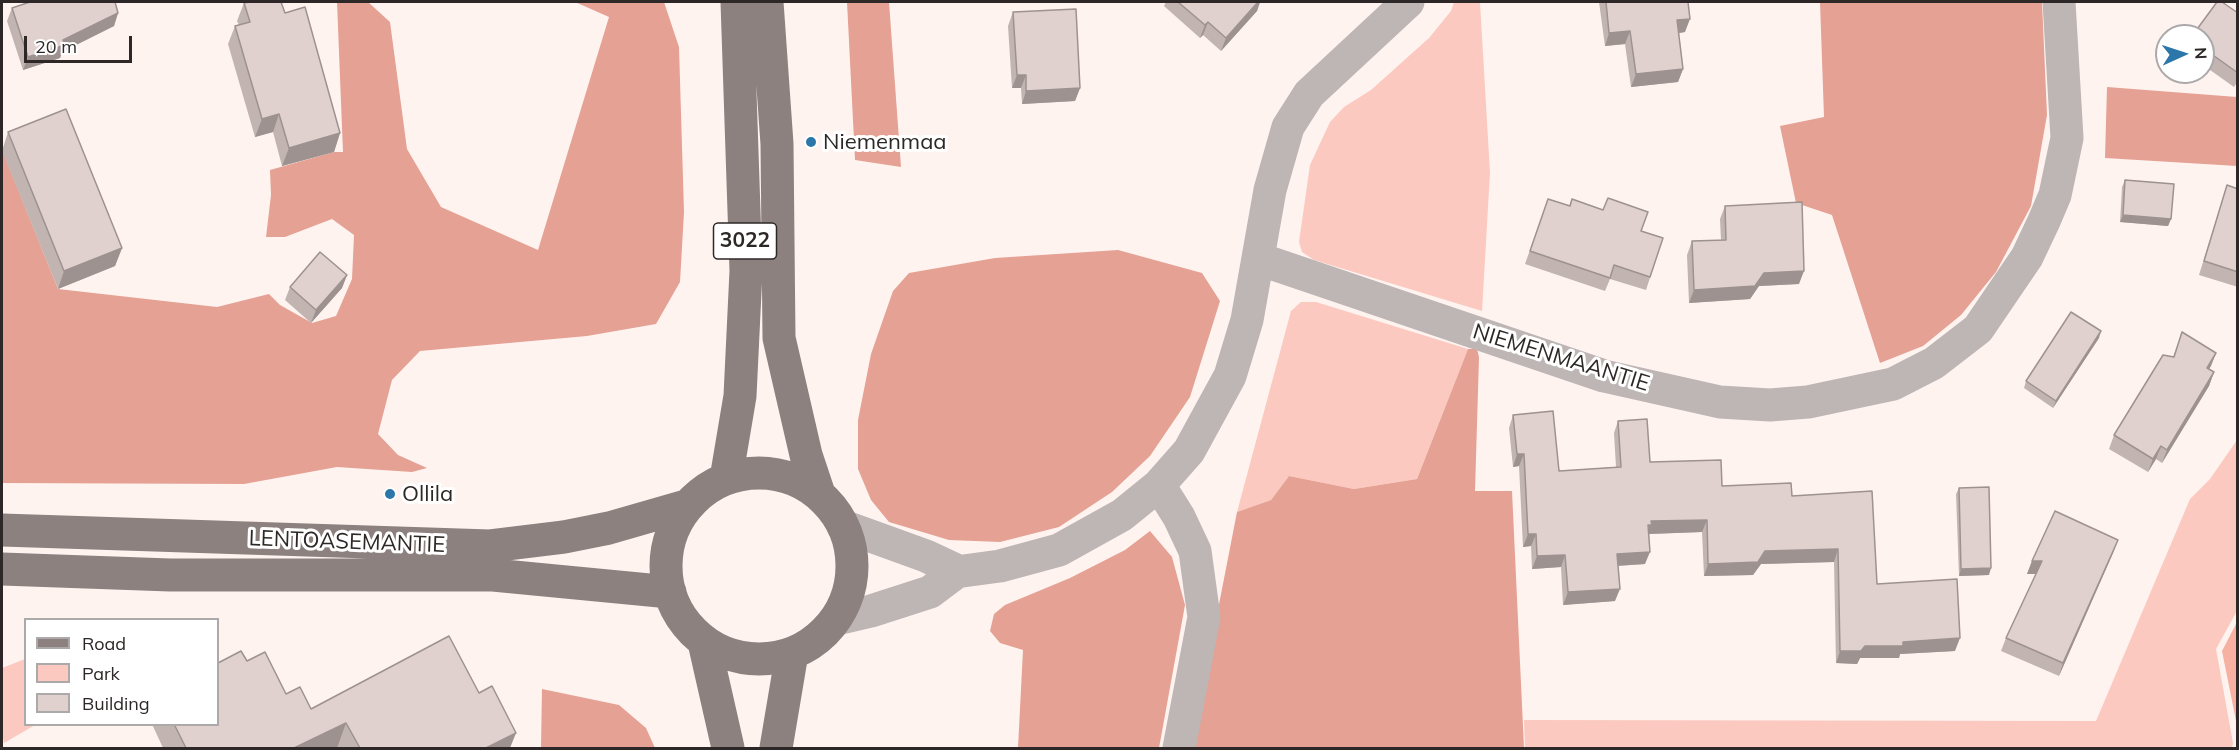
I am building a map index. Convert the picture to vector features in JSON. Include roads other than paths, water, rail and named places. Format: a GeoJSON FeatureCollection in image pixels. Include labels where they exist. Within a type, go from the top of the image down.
{"type":"FeatureCollection","features":[{"type":"Feature","properties":{"kind":"main road","name":"3022"},"geometry":{"type":"LineString","coordinates":[[726,478],[740,396],[746,271],[737,2]]}},
{"type":"Feature","properties":{"kind":"main road","name":"3022"},"geometry":{"type":"LineString","coordinates":[[767,2],[777,144],[780,338],[806,455],[819,494]]}},
{"type":"Feature","properties":{"kind":"main road","name":"3022"},"geometry":{"type":"LineString","coordinates":[[756,472],[772,473],[804,483],[819,494],[836,513],[850,548],[852,571],[850,586],[837,619],[819,638],[792,653],[762,660],[747,659],[717,650],[704,642],[683,620],[666,577],[668,546],[675,526],[689,505],[712,485],[726,478],[756,472]]}},
{"type":"Feature","properties":{"kind":"main road","name":"LENTOASEMANTIE"},"geometry":{"type":"LineString","coordinates":[[2,530],[490,546],[598,530],[689,505]]}},
{"type":"Feature","properties":{"kind":"main road","name":"LENTOASEMANTIE"},"geometry":{"type":"LineString","coordinates":[[2,569],[170,575],[493,575],[670,592]]}},
{"type":"Feature","properties":{"kind":"main road"},"geometry":{"type":"LineString","coordinates":[[704,642],[728,748]]}},
{"type":"Feature","properties":{"kind":"main road"},"geometry":{"type":"LineString","coordinates":[[776,748],[792,653]]}},
{"type":"Feature","properties":{"kind":"street"},"geometry":{"type":"LineString","coordinates":[[837,619],[930,592],[958,572],[1000,566],[1059,550],[1122,515],[1159,485],[1189,451],[1230,376],[1247,320],[1270,190],[1288,127],[1309,94],[1408,2]]}},
{"type":"Feature","properties":{"kind":"street","name":"NIEMENMAANTIE"},"geometry":{"type":"LineString","coordinates":[[1259,259],[1604,376],[1720,402],[1770,405],[1808,402],[1893,384],[1934,363],[1978,329],[2027,257],[2044,221],[2055,195],[2067,138],[2059,2]]}},
{"type":"Feature","properties":{"kind":"street"},"geometry":{"type":"LineString","coordinates":[[1159,485],[1179,517],[1195,551],[1204,617],[1179,748]]}},
{"type":"Feature","properties":{"kind":"street"},"geometry":{"type":"LineString","coordinates":[[843,526],[927,556],[958,572]]}},
{"type":"Feature","properties":{"kind":"place","name":"Niemenmaa"},"geometry":{"type":"Point","coordinates":[811,142]}},
{"type":"Feature","properties":{"kind":"place","name":"Ollila"},"geometry":{"type":"Point","coordinates":[390,494]}}]}
